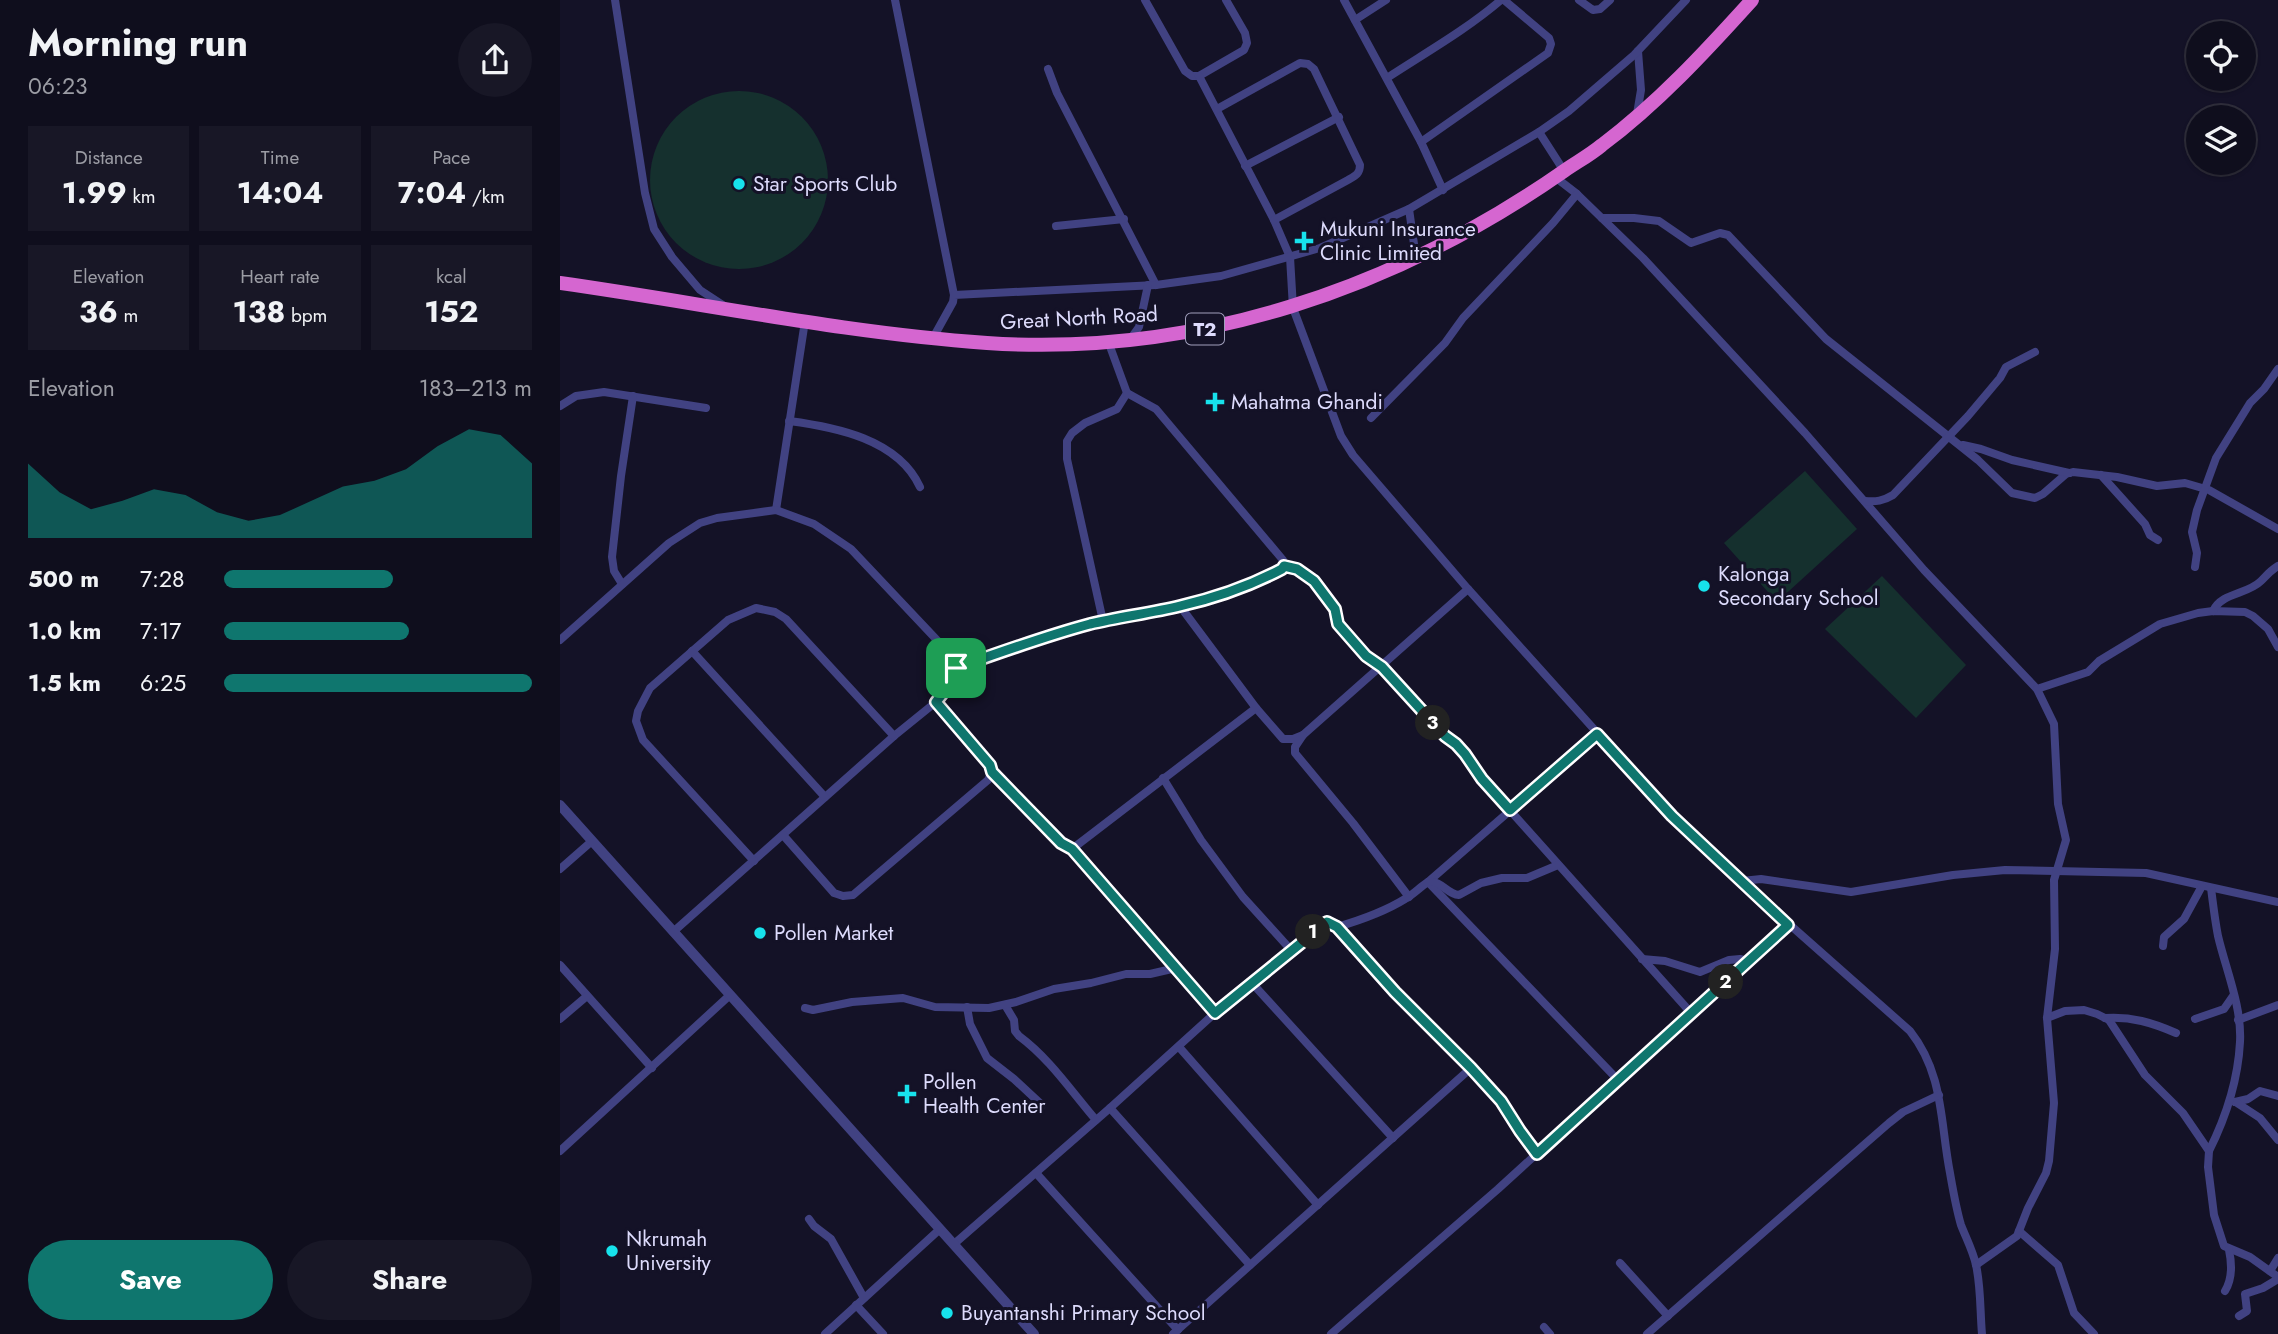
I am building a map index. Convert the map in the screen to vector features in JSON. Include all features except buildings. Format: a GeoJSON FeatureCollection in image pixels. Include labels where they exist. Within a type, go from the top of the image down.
{"type":"FeatureCollection","features":[{"type":"Feature","properties":{"kind":"highway","name":"Great North Road"},"geometry":{"type":"LineString","coordinates":[[560,283],[805,321],[989,343],[1108,341],[1222,326],[1293,307],[1416,258],[1475,229],[1602,146],[1699,60],[1752,0]]}},
{"type":"Feature","properties":{"kind":"street"},"geometry":{"type":"LineString","coordinates":[[615,0],[649,215],[654,229],[672,257],[700,290],[729,309]]}},
{"type":"Feature","properties":{"kind":"street"},"geometry":{"type":"LineString","coordinates":[[895,0],[954,295],[953,302],[933,338]]}},
{"type":"Feature","properties":{"kind":"street"},"geometry":{"type":"LineString","coordinates":[[1145,0],[1185,71],[1192,76],[1199,76],[1244,50],[1247,43],[1245,33],[1226,0]]}},
{"type":"Feature","properties":{"kind":"street"},"geometry":{"type":"LineString","coordinates":[[1344,0],[1421,142],[1443,190]]}},
{"type":"Feature","properties":{"kind":"street"},"geometry":{"type":"LineString","coordinates":[[1355,20],[1386,0]]}},
{"type":"Feature","properties":{"kind":"street"},"geometry":{"type":"LineString","coordinates":[[1387,78],[1474,24],[1502,0],[1549,38],[1551,44],[1548,53],[1421,142]]}},
{"type":"Feature","properties":{"kind":"street"},"geometry":{"type":"LineString","coordinates":[[1580,0],[1593,10],[1600,9],[1610,0]]}},
{"type":"Feature","properties":{"kind":"street"},"geometry":{"type":"LineString","coordinates":[[954,295],[1152,285],[1221,276],[1320,248],[1409,209],[1539,132],[1569,111],[1638,51],[1682,2]]}},
{"type":"Feature","properties":{"kind":"street"},"geometry":{"type":"LineString","coordinates":[[1636,117],[1641,90],[1638,51]]}},
{"type":"Feature","properties":{"kind":"street"},"geometry":{"type":"LineString","coordinates":[[1216,109],[1300,63],[1308,64],[1314,69],[1360,165],[1358,173],[1274,220]]}},
{"type":"Feature","properties":{"kind":"street"},"geometry":{"type":"LineString","coordinates":[[1048,69],[1057,93],[1124,219],[1152,285],[1139,327],[1131,338]]}},
{"type":"Feature","properties":{"kind":"street"},"geometry":{"type":"LineString","coordinates":[[1199,76],[1274,220],[1290,257],[1293,307],[1346,446],[1468,589],[1672,816],[1788,925],[1910,1031],[1921,1045],[1929,1061],[1943,1116],[1949,1170],[1959,1216],[1976,1265],[1982,1334]]}},
{"type":"Feature","properties":{"kind":"street"},"geometry":{"type":"LineString","coordinates":[[1245,166],[1339,117]]}},
{"type":"Feature","properties":{"kind":"street"},"geometry":{"type":"LineString","coordinates":[[1539,132],[1560,174],[1577,194],[1643,258],[1805,433],[1924,570],[2037,689],[2054,724],[2058,804],[2066,840],[2053,891],[2055,949],[2046,1018],[2054,1103],[2049,1161],[2017,1236],[1976,1265]]}},
{"type":"Feature","properties":{"kind":"street"},"geometry":{"type":"LineString","coordinates":[[1371,418],[1445,343],[1463,318],[1546,231],[1577,194]]}},
{"type":"Feature","properties":{"kind":"street"},"geometry":{"type":"LineString","coordinates":[[1409,209],[1416,258]]}},
{"type":"Feature","properties":{"kind":"street"},"geometry":{"type":"LineString","coordinates":[[1602,218],[1659,221],[1691,243],[1724,233],[1826,339],[1978,460],[2005,489],[2017,496],[2035,498],[2069,472]]}},
{"type":"Feature","properties":{"kind":"street"},"geometry":{"type":"LineString","coordinates":[[1056,226],[1124,219]]}},
{"type":"Feature","properties":{"kind":"street"},"geometry":{"type":"LineString","coordinates":[[776,510],[805,321]]}},
{"type":"Feature","properties":{"kind":"street"},"geometry":{"type":"LineString","coordinates":[[1108,341],[1127,393],[1156,409],[1283,560],[1284,566]]}},
{"type":"Feature","properties":{"kind":"street"},"geometry":{"type":"LineString","coordinates":[[1864,501],[1882,501],[1893,495],[2000,378],[2006,367],[2035,352]]}},
{"type":"Feature","properties":{"kind":"street"},"geometry":{"type":"LineString","coordinates":[[2195,567],[2197,553],[2192,532],[2216,458],[2249,403],[2264,389],[2278,369]]}},
{"type":"Feature","properties":{"kind":"street"},"geometry":{"type":"LineString","coordinates":[[560,406],[587,393],[617,393],[706,408]]}},
{"type":"Feature","properties":{"kind":"street"},"geometry":{"type":"LineString","coordinates":[[1103,621],[1067,459],[1067,441],[1081,425],[1117,409],[1127,393]]}},
{"type":"Feature","properties":{"kind":"street"},"geometry":{"type":"LineString","coordinates":[[622,584],[614,571],[612,557],[633,396]]}},
{"type":"Feature","properties":{"kind":"street"},"geometry":{"type":"LineString","coordinates":[[789,421],[845,430],[868,439],[889,452],[915,475],[920,487]]}},
{"type":"Feature","properties":{"kind":"street"},"geometry":{"type":"LineString","coordinates":[[1958,444],[2012,460],[2069,472],[2157,486],[2185,483],[2205,490],[2278,529]]}},
{"type":"Feature","properties":{"kind":"street"},"geometry":{"type":"LineString","coordinates":[[2101,475],[2145,524],[2150,535],[2158,540]]}},
{"type":"Feature","properties":{"kind":"street"},"geometry":{"type":"LineString","coordinates":[[560,640],[669,543],[700,523],[776,510],[814,524],[851,549],[952,656],[956,668],[954,679],[936,702],[673,932]]}},
{"type":"Feature","properties":{"kind":"street"},"geometry":{"type":"LineString","coordinates":[[956,668],[1037,639],[1229,592],[1266,577],[1284,566]]}},
{"type":"Feature","properties":{"kind":"street"},"geometry":{"type":"LineString","coordinates":[[1284,566],[1297,569],[1314,581],[1335,609],[1338,624],[1366,656],[1382,667],[1445,736],[1456,744],[1482,779],[1692,1014]]}},
{"type":"Feature","properties":{"kind":"street"},"geometry":{"type":"LineString","coordinates":[[2213,611],[2221,600],[2262,581],[2265,574],[2278,566]]}},
{"type":"Feature","properties":{"kind":"street"},"geometry":{"type":"LineString","coordinates":[[1294,751],[1303,736],[1468,589]]}},
{"type":"Feature","properties":{"kind":"street"},"geometry":{"type":"LineString","coordinates":[[1180,606],[1256,708],[1353,823],[1409,897]]}},
{"type":"Feature","properties":{"kind":"street"},"geometry":{"type":"LineString","coordinates":[[754,861],[643,740],[636,720],[650,688],[727,621],[756,608],[775,612],[786,619],[894,736]]}},
{"type":"Feature","properties":{"kind":"street"},"geometry":{"type":"LineString","coordinates":[[2037,689],[2088,672],[2099,661],[2160,624],[2198,613],[2245,612],[2268,629],[2278,647]]}},
{"type":"Feature","properties":{"kind":"street"},"geometry":{"type":"LineString","coordinates":[[692,652],[825,797]]}},
{"type":"Feature","properties":{"kind":"street"},"geometry":{"type":"LineString","coordinates":[[936,702],[990,765],[992,772],[1061,843],[1072,849],[1215,1013]]}},
{"type":"Feature","properties":{"kind":"street"},"geometry":{"type":"LineString","coordinates":[[1072,849],[1256,708]]}},
{"type":"Feature","properties":{"kind":"street"},"geometry":{"type":"LineString","coordinates":[[1337,927],[1359,921],[1409,897],[1597,734]]}},
{"type":"Feature","properties":{"kind":"street"},"geometry":{"type":"LineString","coordinates":[[1283,739],[1303,736]]}},
{"type":"Feature","properties":{"kind":"street"},"geometry":{"type":"LineString","coordinates":[[783,835],[834,893],[853,895],[988,780],[992,772]]}},
{"type":"Feature","properties":{"kind":"street"},"geometry":{"type":"LineString","coordinates":[[1163,778],[1202,840],[1243,897],[1291,950]]}},
{"type":"Feature","properties":{"kind":"street"},"geometry":{"type":"LineString","coordinates":[[560,806],[1034,1334]]}},
{"type":"Feature","properties":{"kind":"street"},"geometry":{"type":"LineString","coordinates":[[560,869],[592,841]]}},
{"type":"Feature","properties":{"kind":"street"},"geometry":{"type":"LineString","coordinates":[[1428,882],[1438,883],[1448,893],[1459,895],[1481,883],[1502,878],[1527,878],[1558,865]]}},
{"type":"Feature","properties":{"kind":"street"},"geometry":{"type":"LineString","coordinates":[[1742,881],[1761,879],[1851,892],[1953,875],[2005,870],[2146,873],[2278,902]]}},
{"type":"Feature","properties":{"kind":"street"},"geometry":{"type":"LineString","coordinates":[[1428,882],[1618,1080]]}},
{"type":"Feature","properties":{"kind":"street"},"geometry":{"type":"LineString","coordinates":[[2163,946],[2164,937],[2184,919],[2206,887]]}},
{"type":"Feature","properties":{"kind":"street"},"geometry":{"type":"LineString","coordinates":[[2206,887],[2233,996],[2240,1042],[2233,1102],[2209,1150],[2208,1167],[2214,1215],[2224,1246],[2250,1257],[2278,1278],[2263,1288],[2245,1294]]}},
{"type":"Feature","properties":{"kind":"street"},"geometry":{"type":"LineString","coordinates":[[954,1244],[1215,1013],[1327,922],[1337,927],[1387,984],[1501,1101],[1537,1154]]}},
{"type":"Feature","properties":{"kind":"street"},"geometry":{"type":"LineString","coordinates":[[1331,1334],[1537,1154],[1788,925]]}},
{"type":"Feature","properties":{"kind":"street"},"geometry":{"type":"LineString","coordinates":[[1642,959],[1665,961],[1700,972],[1729,960],[1748,961]]}},
{"type":"Feature","properties":{"kind":"street"},"geometry":{"type":"LineString","coordinates":[[560,965],[652,1068]]}},
{"type":"Feature","properties":{"kind":"street"},"geometry":{"type":"LineString","coordinates":[[805,1008],[813,1010],[852,1002],[903,998],[935,1007],[989,1008],[1054,989],[1126,974],[1150,974],[1177,968]]}},
{"type":"Feature","properties":{"kind":"street"},"geometry":{"type":"LineString","coordinates":[[1252,984],[1393,1138]]}},
{"type":"Feature","properties":{"kind":"street"},"geometry":{"type":"LineString","coordinates":[[560,1150],[730,995]]}},
{"type":"Feature","properties":{"kind":"street"},"geometry":{"type":"LineString","coordinates":[[560,1019],[587,996]]}},
{"type":"Feature","properties":{"kind":"street"},"geometry":{"type":"LineString","coordinates":[[2194,1019],[2224,1009],[2233,996]]}},
{"type":"Feature","properties":{"kind":"street"},"geometry":{"type":"LineString","coordinates":[[1005,1005],[1014,1020],[1018,1036],[1045,1058],[1096,1120]]}},
{"type":"Feature","properties":{"kind":"street"},"geometry":{"type":"LineString","coordinates":[[2238,1020],[2278,1005]]}},
{"type":"Feature","properties":{"kind":"street"},"geometry":{"type":"LineString","coordinates":[[967,1007],[970,1024],[987,1058],[1042,1105]]}},
{"type":"Feature","properties":{"kind":"street"},"geometry":{"type":"LineString","coordinates":[[2046,1018],[2065,1011],[2084,1010],[2105,1018],[2144,1021],[2176,1033]]}},
{"type":"Feature","properties":{"kind":"street"},"geometry":{"type":"LineString","coordinates":[[2105,1018],[2145,1075],[2183,1113],[2209,1150]]}},
{"type":"Feature","properties":{"kind":"street"},"geometry":{"type":"LineString","coordinates":[[1178,1047],[1318,1205]]}},
{"type":"Feature","properties":{"kind":"street"},"geometry":{"type":"LineString","coordinates":[[1036,1173],[1175,1332],[1471,1068]]}},
{"type":"Feature","properties":{"kind":"street"},"geometry":{"type":"LineString","coordinates":[[2233,1102],[2260,1091],[2278,1096]]}},
{"type":"Feature","properties":{"kind":"street"},"geometry":{"type":"LineString","coordinates":[[1647,1334],[1889,1122],[1938,1095]]}},
{"type":"Feature","properties":{"kind":"street"},"geometry":{"type":"LineString","coordinates":[[2233,1102],[2260,1118],[2278,1140]]}},
{"type":"Feature","properties":{"kind":"street"},"geometry":{"type":"LineString","coordinates":[[1110,1108],[1250,1265]]}},
{"type":"Feature","properties":{"kind":"street"},"geometry":{"type":"LineString","coordinates":[[809,1219],[831,1239],[864,1298]]}},
{"type":"Feature","properties":{"kind":"street"},"geometry":{"type":"LineString","coordinates":[[825,1334],[940,1229]]}},
{"type":"Feature","properties":{"kind":"street"},"geometry":{"type":"LineString","coordinates":[[2019,1231],[2058,1265],[2074,1313],[2094,1334]]}},
{"type":"Feature","properties":{"kind":"street"},"geometry":{"type":"LineString","coordinates":[[2225,1291],[2231,1282],[2230,1250]]}},
{"type":"Feature","properties":{"kind":"street"},"geometry":{"type":"LineString","coordinates":[[2270,1271],[2278,1258]]}},
{"type":"Feature","properties":{"kind":"street"},"geometry":{"type":"LineString","coordinates":[[1620,1263],[1668,1316]]}},
{"type":"Feature","properties":{"kind":"street"},"geometry":{"type":"LineString","coordinates":[[2231,1282],[2245,1294],[2247,1311],[2239,1316]]}},
{"type":"Feature","properties":{"kind":"street"},"geometry":{"type":"LineString","coordinates":[[856,1305],[883,1334]]}},
{"type":"Feature","properties":{"kind":"green space","name":"Star Sports Club"},"geometry":{"type":"Polygon","coordinates":[[[739,91],[773,98],[802,117],[821,146],[828,180],[821,214],[802,243],[773,262],[739,269],[705,262],[676,243],[657,214],[650,180],[657,146],[676,117],[705,98],[739,91]]]}},
{"type":"Feature","properties":{"kind":"green space"},"geometry":{"type":"Polygon","coordinates":[[[1805,471],[1857,529],[1777,602],[1724,543],[1805,471]]]}},
{"type":"Feature","properties":{"kind":"green space"},"geometry":{"type":"Polygon","coordinates":[[[1882,576],[1966,665],[1916,718],[1825,629],[1882,576]]]}},
{"type":"Feature","properties":{"kind":"place","name":"Star Sports Club"},"geometry":{"type":"Point","coordinates":[739,184]}},
{"type":"Feature","properties":{"kind":"place","name":"Mukuni Insurance Clinic Limited"},"geometry":{"type":"Point","coordinates":[1304,241]}},
{"type":"Feature","properties":{"kind":"place","name":"Mahatma Ghandi"},"geometry":{"type":"Point","coordinates":[1215,402]}},
{"type":"Feature","properties":{"kind":"place","name":"Kalonga Secondary School"},"geometry":{"type":"Point","coordinates":[1704,586]}},
{"type":"Feature","properties":{"kind":"place","name":"Pollen Market"},"geometry":{"type":"Point","coordinates":[760,933]}},
{"type":"Feature","properties":{"kind":"place","name":"Pollen Health Center"},"geometry":{"type":"Point","coordinates":[907,1094]}},
{"type":"Feature","properties":{"kind":"place","name":"Nkrumah University"},"geometry":{"type":"Point","coordinates":[612,1251]}},
{"type":"Feature","properties":{"kind":"place","name":"Buyantanshi Primary School"},"geometry":{"type":"Point","coordinates":[947,1313]}},
{"type":"Feature","properties":{"kind":"route"},"geometry":{"type":"LineString","coordinates":[[1288,566],[1308,575],[1319,586],[1335,609],[1336,621],[1366,656],[1382,667],[1445,736],[1456,744],[1510,810],[1597,734],[1672,816],[1788,925],[1537,1154],[1501,1101],[1395,992],[1337,927],[1327,922],[1215,1013],[1072,849],[1061,843],[992,772],[990,765],[936,702],[954,679],[956,668],[1037,639],[1229,592],[1288,566]]}}]}
